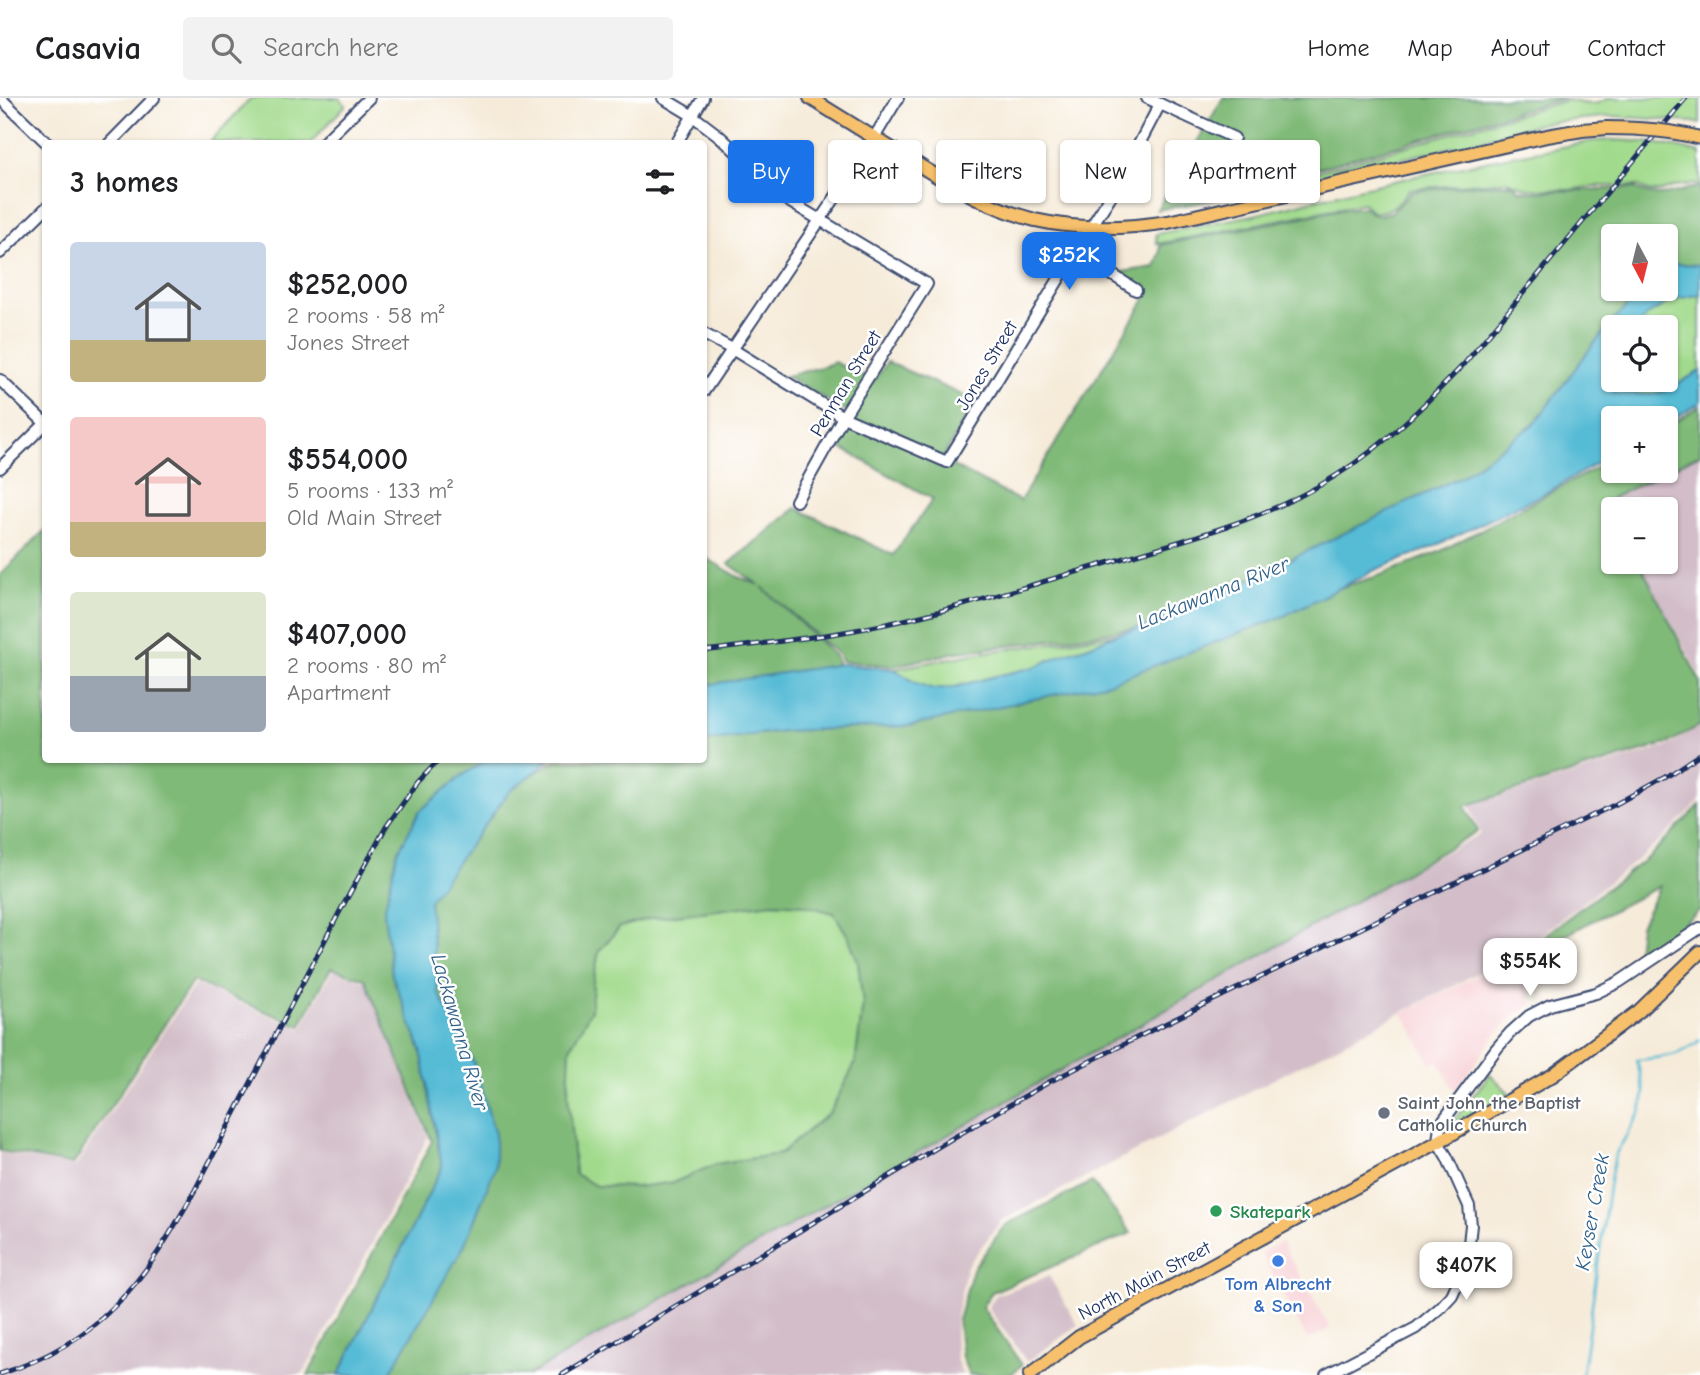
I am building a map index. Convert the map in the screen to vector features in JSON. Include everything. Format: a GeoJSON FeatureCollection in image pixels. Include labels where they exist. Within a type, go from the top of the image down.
{"type":"FeatureCollection","features":[{"type":"Feature","properties":{"kind":"main road"},"geometry":{"type":"LineString","coordinates":[[810,98],[942,180],[987,203],[1038,220],[1091,228],[1168,222],[1536,138],[1582,130],[1638,128],[1700,138]]}},
{"type":"Feature","properties":{"kind":"main road","name":"North Main Street"},"geometry":{"type":"LineString","coordinates":[[1030,1375],[1079,1337],[1438,1142],[1553,1075],[1638,1012],[1700,952]]}},
{"type":"Feature","properties":{"kind":"street"},"geometry":{"type":"LineString","coordinates":[[0,98],[44,140]]}},
{"type":"Feature","properties":{"kind":"street"},"geometry":{"type":"LineString","coordinates":[[113,140],[155,98]]}},
{"type":"Feature","properties":{"kind":"street"},"geometry":{"type":"LineString","coordinates":[[349,98],[359,108]]}},
{"type":"Feature","properties":{"kind":"street"},"geometry":{"type":"LineString","coordinates":[[326,140],[369,98]]}},
{"type":"Feature","properties":{"kind":"street"},"geometry":{"type":"LineString","coordinates":[[663,98],[718,135],[740,155],[765,185],[820,219]]}},
{"type":"Feature","properties":{"kind":"street"},"geometry":{"type":"LineString","coordinates":[[678,140],[703,98]]}},
{"type":"Feature","properties":{"kind":"street"},"geometry":{"type":"LineString","coordinates":[[707,386],[898,98]]}},
{"type":"Feature","properties":{"kind":"street"},"geometry":{"type":"LineString","coordinates":[[1147,98],[1234,138]]}},
{"type":"Feature","properties":{"kind":"street","name":"Jones Street"},"geometry":{"type":"LineString","coordinates":[[843,417],[947,462],[1117,186],[1160,104]]}},
{"type":"Feature","properties":{"kind":"street"},"geometry":{"type":"LineString","coordinates":[[0,253],[42,212]]}},
{"type":"Feature","properties":{"kind":"street","name":"Penman Street"},"geometry":{"type":"LineString","coordinates":[[796,501],[843,417],[927,284],[820,219]]}},
{"type":"Feature","properties":{"kind":"street"},"geometry":{"type":"LineString","coordinates":[[1075,251],[1136,290]]}},
{"type":"Feature","properties":{"kind":"street"},"geometry":{"type":"LineString","coordinates":[[707,336],[843,417]]}},
{"type":"Feature","properties":{"kind":"street"},"geometry":{"type":"LineString","coordinates":[[0,380],[42,420]]}},
{"type":"Feature","properties":{"kind":"street"},"geometry":{"type":"LineString","coordinates":[[0,468],[42,426]]}},
{"type":"Feature","properties":{"kind":"street"},"geometry":{"type":"LineString","coordinates":[[1326,1375],[1416,1328],[1452,1295],[1467,1262],[1471,1225],[1469,1206],[1438,1142],[1440,1125],[1497,1048],[1529,1016],[1550,1005],[1596,993],[1619,982],[1700,928]]}},
{"type":"Feature","properties":{"kind":"shaded area"},"geometry":{"type":"Polygon","coordinates":[[[1700,454],[1700,676],[1646,574],[1678,574],[1678,497],[1614,497],[1642,483],[1678,483],[1678,465],[1700,454]]]}},
{"type":"Feature","properties":{"kind":"shaded area"},"geometry":{"type":"Polygon","coordinates":[[[1700,726],[1700,801],[1631,865],[1520,951],[1001,1221],[967,1266],[955,1321],[956,1359],[963,1375],[521,1375],[1311,922],[1481,834],[1470,806],[1668,746],[1700,726]]]}},
{"type":"Feature","properties":{"kind":"shaded area"},"geometry":{"type":"Polygon","coordinates":[[[1516,956],[1533,1005],[1517,1014],[1500,1029],[1455,1091],[1438,1061],[1431,1064],[1403,1013],[1516,956]]]}},
{"type":"Feature","properties":{"kind":"shaded area"},"geometry":{"type":"Polygon","coordinates":[[[333,970],[366,982],[428,1137],[306,1369],[301,1375],[0,1375],[0,1153],[75,1167],[195,984],[301,1029],[333,970]]]}},
{"type":"Feature","properties":{"kind":"shaded area"},"geometry":{"type":"Polygon","coordinates":[[[1281,1242],[1330,1328],[1308,1340],[1261,1252],[1281,1242]]]}},
{"type":"Feature","properties":{"kind":"shaded area"},"geometry":{"type":"Polygon","coordinates":[[[1049,1276],[1078,1325],[1027,1362],[988,1308],[996,1295],[1049,1276]]]}},
{"type":"Feature","properties":{"kind":"green space"},"geometry":{"type":"Polygon","coordinates":[[[251,98],[339,98],[346,105],[313,140],[212,140],[251,98]]]}},
{"type":"Feature","properties":{"kind":"green space"},"geometry":{"type":"Polygon","coordinates":[[[1223,98],[1565,98],[1320,168],[1320,140],[1198,140],[1223,98]]]}},
{"type":"Feature","properties":{"kind":"green space"},"geometry":{"type":"Polygon","coordinates":[[[1608,98],[1700,98],[1700,124],[1613,116],[1543,123],[1320,177],[1320,171],[1568,100],[1593,104],[1608,98]]]}},
{"type":"Feature","properties":{"kind":"green space"},"geometry":{"type":"Polygon","coordinates":[[[1594,141],[1637,141],[1700,153],[1700,185],[1682,185],[1654,192],[1639,186],[1593,186],[1569,190],[1528,189],[1507,181],[1410,189],[1395,206],[1381,212],[1374,213],[1363,203],[1157,244],[1156,234],[1302,203],[1320,203],[1320,198],[1362,188],[1594,141]]]}},
{"type":"Feature","properties":{"kind":"green space"},"geometry":{"type":"Polygon","coordinates":[[[1512,184],[1520,190],[1530,192],[1636,188],[1653,195],[1661,195],[1700,187],[1700,265],[1678,264],[1678,224],[1601,224],[1601,301],[1632,301],[1619,315],[1601,315],[1601,336],[1534,424],[1462,476],[1207,601],[1148,626],[958,652],[893,666],[841,661],[839,655],[762,587],[836,657],[838,667],[707,686],[707,559],[759,585],[729,564],[796,508],[893,555],[933,499],[837,446],[853,415],[786,376],[834,362],[874,381],[887,362],[976,401],[939,464],[953,466],[1020,501],[1149,293],[1114,273],[1155,267],[1160,245],[1343,209],[1364,207],[1373,214],[1380,215],[1392,212],[1412,191],[1512,184]]]}},
{"type":"Feature","properties":{"kind":"green space"},"geometry":{"type":"Polygon","coordinates":[[[1165,196],[1165,203],[1196,203],[1157,210],[1165,196]]]}},
{"type":"Feature","properties":{"kind":"green space"},"geometry":{"type":"Polygon","coordinates":[[[1700,295],[1700,371],[1678,383],[1678,315],[1648,315],[1671,301],[1678,301],[1678,298],[1700,295]]]}},
{"type":"Feature","properties":{"kind":"green space"},"geometry":{"type":"Polygon","coordinates":[[[1614,392],[1663,392],[1645,394],[1614,392]]]}},
{"type":"Feature","properties":{"kind":"green space"},"geometry":{"type":"Polygon","coordinates":[[[1700,406],[1700,454],[1678,465],[1678,420],[1700,406]]]}},
{"type":"Feature","properties":{"kind":"green space"},"geometry":{"type":"Polygon","coordinates":[[[1601,465],[1601,483],[1642,483],[1614,497],[1601,497],[1601,574],[1645,574],[1700,681],[1700,725],[1668,743],[1465,806],[1478,831],[529,1375],[372,1375],[412,1307],[476,1218],[476,1128],[429,989],[422,897],[502,793],[552,763],[707,763],[707,726],[813,720],[1194,634],[1381,575],[1439,552],[1601,465]],[[772,903],[653,918],[620,927],[599,951],[591,1010],[570,1048],[568,1095],[575,1174],[596,1186],[637,1187],[675,1182],[716,1164],[780,1154],[830,1112],[855,1064],[863,1004],[858,962],[849,938],[834,913],[804,905],[772,903]]]}},
{"type":"Feature","properties":{"kind":"green space"},"geometry":{"type":"Polygon","coordinates":[[[42,533],[42,763],[482,763],[463,775],[420,811],[397,854],[384,912],[392,975],[421,1050],[442,1167],[339,1375],[308,1375],[432,1141],[365,979],[331,968],[300,1026],[193,981],[73,1165],[0,1151],[0,575],[42,533]]]}},
{"type":"Feature","properties":{"kind":"green space"},"geometry":{"type":"Polygon","coordinates":[[[1117,634],[1035,667],[955,687],[933,689],[916,683],[894,669],[973,654],[1117,634]]]}},
{"type":"Feature","properties":{"kind":"green space"},"geometry":{"type":"Polygon","coordinates":[[[1700,805],[1700,910],[1636,959],[1640,926],[1660,886],[1529,956],[1528,948],[1650,856],[1700,805]]]}},
{"type":"Feature","properties":{"kind":"green space"},"geometry":{"type":"Polygon","coordinates":[[[772,903],[804,905],[834,913],[849,938],[858,962],[863,1004],[855,1064],[830,1112],[780,1154],[716,1164],[675,1182],[637,1187],[596,1186],[575,1174],[568,1095],[570,1048],[591,1010],[599,951],[620,927],[652,918],[772,903]]]}},
{"type":"Feature","properties":{"kind":"green space"},"geometry":{"type":"Polygon","coordinates":[[[1490,1074],[1510,1094],[1452,1126],[1451,1124],[1490,1074]]]}},
{"type":"Feature","properties":{"kind":"green space"},"geometry":{"type":"Polygon","coordinates":[[[1092,1182],[1131,1233],[992,1292],[982,1307],[1022,1365],[1010,1375],[969,1375],[962,1357],[958,1320],[973,1269],[1005,1225],[1092,1182]]]}},
{"type":"Feature","properties":{"kind":"water"},"geometry":{"type":"Polygon","coordinates":[[[1678,264],[1700,265],[1700,295],[1678,298],[1678,264]]]}},
{"type":"Feature","properties":{"kind":"water"},"geometry":{"type":"Polygon","coordinates":[[[1632,301],[1671,301],[1648,315],[1619,315],[1632,301]]]}},
{"type":"Feature","properties":{"kind":"water"},"geometry":{"type":"Polygon","coordinates":[[[1601,336],[1601,392],[1678,392],[1678,383],[1700,371],[1700,403],[1678,416],[1678,406],[1601,406],[1601,461],[1549,491],[1433,547],[1375,570],[1284,616],[1109,683],[909,726],[783,731],[707,741],[707,685],[841,664],[894,669],[916,683],[933,689],[955,687],[1035,667],[1117,634],[1148,626],[1462,476],[1534,424],[1601,336]]]}},
{"type":"Feature","properties":{"kind":"water"},"geometry":{"type":"Polygon","coordinates":[[[482,763],[546,763],[509,792],[429,901],[438,992],[474,1063],[495,1134],[495,1168],[464,1246],[389,1375],[339,1375],[442,1167],[421,1050],[392,975],[384,912],[397,854],[420,811],[463,775],[482,763]]]}},
{"type":"Feature","properties":{"kind":"waterway","name":"Keyser Creek"},"geometry":{"type":"LineString","coordinates":[[1582,1375],[1615,1155],[1641,1111],[1644,1093],[1637,1060],[1678,1053],[1700,1040]]}},
{"type":"Feature","properties":{"kind":"railway"},"geometry":{"type":"LineString","coordinates":[[707,651],[841,633],[943,611],[1198,536],[1256,516],[1311,490],[1355,463],[1388,438],[1464,364],[1686,98]]}},
{"type":"Feature","properties":{"kind":"railway"},"geometry":{"type":"LineString","coordinates":[[562,1375],[1049,1082],[1616,804],[1700,754]]}},
{"type":"Feature","properties":{"kind":"railway"},"geometry":{"type":"LineString","coordinates":[[0,1374],[36,1361],[67,1344],[94,1325],[139,1279],[195,1190],[386,827],[418,782],[436,763]]}},
{"type":"Feature","properties":{"kind":"place","name":"Saint John the Baptist Catholic Church"},"geometry":{"type":"Point","coordinates":[1384,1113]}},
{"type":"Feature","properties":{"kind":"place","name":"Skatepark"},"geometry":{"type":"Point","coordinates":[1216,1211]}},
{"type":"Feature","properties":{"kind":"place","name":"Tom Albrecht & Son"},"geometry":{"type":"Point","coordinates":[1278,1261]}},
{"type":"Feature","properties":{"kind":"water label","name":"Lackawanna River"},"geometry":{"type":"Point","coordinates":[1213,593]}},
{"type":"Feature","properties":{"kind":"water label","name":"Lackawanna River"},"geometry":{"type":"Point","coordinates":[460,1032]}}]}
